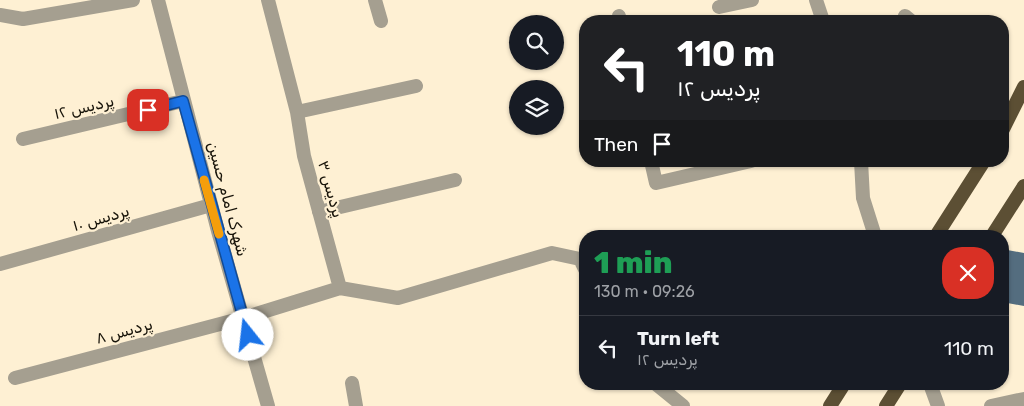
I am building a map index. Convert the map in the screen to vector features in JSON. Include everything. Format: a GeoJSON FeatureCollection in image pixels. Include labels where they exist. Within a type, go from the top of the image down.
{"type":"FeatureCollection","features":[{"type":"Feature","properties":{"kind":"highway"},"geometry":{"type":"LineString","coordinates":[[1009,107],[1024,87]]}},
{"type":"Feature","properties":{"kind":"highway"},"geometry":{"type":"LineString","coordinates":[[940,230],[980,167]]}},
{"type":"Feature","properties":{"kind":"highway"},"geometry":{"type":"LineString","coordinates":[[996,230],[1024,186]]}},
{"type":"Feature","properties":{"kind":"highway"},"geometry":{"type":"LineString","coordinates":[[830,406],[840,390]]}},
{"type":"Feature","properties":{"kind":"highway"},"geometry":{"type":"LineString","coordinates":[[886,406],[896,390]]}},
{"type":"Feature","properties":{"kind":"street"},"geometry":{"type":"LineString","coordinates":[[0,14],[23,19],[133,0]]}},
{"type":"Feature","properties":{"kind":"street","name":"شهرک امام حسین"},"geometry":{"type":"LineString","coordinates":[[158,0],[183,101],[268,406]]}},
{"type":"Feature","properties":{"kind":"street","name":"پردیس ۳"},"geometry":{"type":"LineString","coordinates":[[268,0],[296,112],[304,156],[340,288]]}},
{"type":"Feature","properties":{"kind":"street"},"geometry":{"type":"LineString","coordinates":[[375,0],[381,21]]}},
{"type":"Feature","properties":{"kind":"street"},"geometry":{"type":"LineString","coordinates":[[719,7],[752,0]]}},
{"type":"Feature","properties":{"kind":"street"},"geometry":{"type":"LineString","coordinates":[[816,0],[821,15]]}},
{"type":"Feature","properties":{"kind":"street"},"geometry":{"type":"LineString","coordinates":[[296,112],[416,86]]}},
{"type":"Feature","properties":{"kind":"street","name":"پردیس ۱۲"},"geometry":{"type":"LineString","coordinates":[[23,139],[183,101]]}},
{"type":"Feature","properties":{"kind":"street"},"geometry":{"type":"LineString","coordinates":[[652,167],[656,183],[724,167]]}},
{"type":"Feature","properties":{"kind":"street"},"geometry":{"type":"LineString","coordinates":[[861,167],[863,198],[873,230]]}},
{"type":"Feature","properties":{"kind":"street"},"geometry":{"type":"LineString","coordinates":[[319,212],[455,180]]}},
{"type":"Feature","properties":{"kind":"street","name":"پردیس ۱۰"},"geometry":{"type":"LineString","coordinates":[[0,264],[211,204]]}},
{"type":"Feature","properties":{"kind":"street"},"geometry":{"type":"LineString","coordinates":[[243,318],[340,288],[398,298],[552,253],[579,259]]}},
{"type":"Feature","properties":{"kind":"street","name":"پردیس ۸"},"geometry":{"type":"LineString","coordinates":[[15,378],[243,318]]}},
{"type":"Feature","properties":{"kind":"street"},"geometry":{"type":"LineString","coordinates":[[352,383],[356,406]]}},
{"type":"Feature","properties":{"kind":"street"},"geometry":{"type":"LineString","coordinates":[[663,390],[683,406]]}},
{"type":"Feature","properties":{"kind":"street"},"geometry":{"type":"LineString","coordinates":[[932,390],[938,406]]}},
{"type":"Feature","properties":{"kind":"street"},"geometry":{"type":"LineString","coordinates":[[991,406],[1024,399]]}},
{"type":"Feature","properties":{"kind":"building"},"geometry":{"type":"Polygon","coordinates":[[[1009,250],[1024,253],[1024,306],[1009,303],[1009,250]]]}},
{"type":"Feature","properties":{"kind":"slow traffic"},"geometry":{"type":"LineString","coordinates":[[204,180],[219,234]]}},
{"type":"Feature","properties":{"kind":"route"},"geometry":{"type":"LineString","coordinates":[[148,110],[183,101],[248,335]]}}]}
